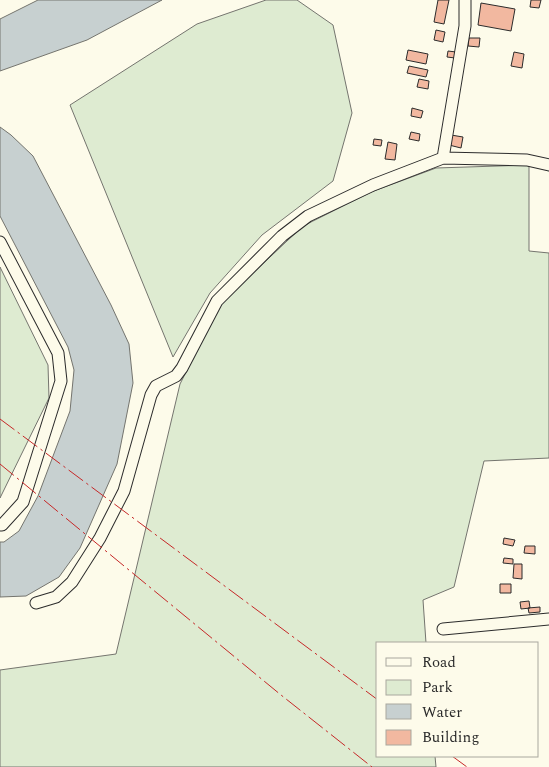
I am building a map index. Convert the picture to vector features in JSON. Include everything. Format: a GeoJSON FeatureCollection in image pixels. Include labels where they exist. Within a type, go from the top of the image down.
{"type":"FeatureCollection","features":[{"type":"Feature","properties":{"kind":"street"},"geometry":{"type":"LineString","coordinates":[[443,158],[465,26],[465,0]]}},
{"type":"Feature","properties":{"kind":"street"},"geometry":{"type":"LineString","coordinates":[[36,603],[56,596],[72,582],[100,538],[124,491],[151,395],[156,386],[176,376],[217,301],[282,236],[308,216],[373,185],[443,158],[527,160],[549,165]]}},
{"type":"Feature","properties":{"kind":"street"},"geometry":{"type":"LineString","coordinates":[[0,242],[58,354],[61,381],[23,502],[0,525]]}},
{"type":"Feature","properties":{"kind":"street"},"geometry":{"type":"LineString","coordinates":[[443,629],[549,619]]}},
{"type":"Feature","properties":{"kind":"green space"},"geometry":{"type":"Polygon","coordinates":[[[266,0],[297,0],[333,25],[352,113],[333,181],[262,235],[210,293],[173,357],[70,105],[197,24],[266,0]]]}},
{"type":"Feature","properties":{"kind":"green space"},"geometry":{"type":"Polygon","coordinates":[[[529,165],[529,251],[549,253],[549,458],[484,461],[454,587],[423,600],[426,642],[376,642],[376,757],[435,757],[436,767],[0,767],[0,670],[116,654],[180,384],[221,303],[303,226],[371,192],[436,168],[529,165]]]}},
{"type":"Feature","properties":{"kind":"green space"},"geometry":{"type":"Polygon","coordinates":[[[0,267],[48,365],[49,398],[0,498],[0,267]]]}},
{"type":"Feature","properties":{"kind":"water"},"geometry":{"type":"Polygon","coordinates":[[[38,0],[162,0],[87,40],[0,71],[0,19],[38,0]]]}},
{"type":"Feature","properties":{"kind":"water"},"geometry":{"type":"Polygon","coordinates":[[[0,127],[33,156],[111,305],[129,344],[133,383],[117,464],[80,548],[59,577],[26,596],[0,597],[0,542],[4,542],[19,531],[38,496],[70,411],[74,370],[68,347],[0,216],[0,127]]]}},
{"type":"Feature","properties":{"kind":"building"},"geometry":{"type":"Polygon","coordinates":[[[438,0],[449,0],[444,24],[434,22],[438,0]]]}},
{"type":"Feature","properties":{"kind":"building"},"geometry":{"type":"Polygon","coordinates":[[[531,0],[541,0],[539,8],[530,7],[531,0]]]}},
{"type":"Feature","properties":{"kind":"building"},"geometry":{"type":"Polygon","coordinates":[[[481,3],[515,9],[511,31],[478,25],[481,3]]]}},
{"type":"Feature","properties":{"kind":"building"},"geometry":{"type":"Polygon","coordinates":[[[436,30],[445,32],[443,42],[434,40],[436,30]]]}},
{"type":"Feature","properties":{"kind":"building"},"geometry":{"type":"Polygon","coordinates":[[[469,38],[480,38],[479,47],[468,46],[469,38]]]}},
{"type":"Feature","properties":{"kind":"building"},"geometry":{"type":"Polygon","coordinates":[[[408,50],[428,54],[426,64],[406,60],[408,50]]]}},
{"type":"Feature","properties":{"kind":"building"},"geometry":{"type":"Polygon","coordinates":[[[448,51],[456,52],[455,58],[447,57],[448,51]]]}},
{"type":"Feature","properties":{"kind":"building"},"geometry":{"type":"Polygon","coordinates":[[[514,52],[524,54],[522,68],[511,66],[514,52]]]}},
{"type":"Feature","properties":{"kind":"building"},"geometry":{"type":"Polygon","coordinates":[[[409,66],[428,70],[426,77],[407,73],[409,66]]]}},
{"type":"Feature","properties":{"kind":"building"},"geometry":{"type":"Polygon","coordinates":[[[419,79],[429,81],[428,89],[417,87],[419,79]]]}},
{"type":"Feature","properties":{"kind":"building"},"geometry":{"type":"Polygon","coordinates":[[[412,108],[423,111],[421,118],[411,116],[412,108]]]}},
{"type":"Feature","properties":{"kind":"building"},"geometry":{"type":"Polygon","coordinates":[[[411,132],[420,134],[419,141],[409,139],[411,132]]]}},
{"type":"Feature","properties":{"kind":"building"},"geometry":{"type":"Polygon","coordinates":[[[451,135],[463,137],[461,148],[449,145],[451,135]]]}},
{"type":"Feature","properties":{"kind":"building"},"geometry":{"type":"Polygon","coordinates":[[[374,139],[382,140],[381,146],[373,145],[374,139]]]}},
{"type":"Feature","properties":{"kind":"building"},"geometry":{"type":"Polygon","coordinates":[[[388,142],[397,144],[395,160],[385,159],[388,142]]]}},
{"type":"Feature","properties":{"kind":"building"},"geometry":{"type":"Polygon","coordinates":[[[504,538],[515,540],[513,546],[503,544],[504,538]]]}},
{"type":"Feature","properties":{"kind":"building"},"geometry":{"type":"Polygon","coordinates":[[[525,546],[535,546],[535,554],[524,553],[525,546]]]}},
{"type":"Feature","properties":{"kind":"building"},"geometry":{"type":"Polygon","coordinates":[[[504,558],[513,559],[513,564],[503,563],[504,558]]]}},
{"type":"Feature","properties":{"kind":"building"},"geometry":{"type":"Polygon","coordinates":[[[514,564],[522,564],[522,579],[513,578],[514,564]]]}},
{"type":"Feature","properties":{"kind":"building"},"geometry":{"type":"Polygon","coordinates":[[[500,584],[511,584],[511,593],[500,593],[500,584]]]}},
{"type":"Feature","properties":{"kind":"building"},"geometry":{"type":"Polygon","coordinates":[[[529,601],[530,608],[521,609],[520,602],[529,601]]]}},
{"type":"Feature","properties":{"kind":"building"},"geometry":{"type":"Polygon","coordinates":[[[540,607],[540,612],[529,613],[528,608],[540,607]]]}},
{"type":"Feature","properties":{"kind":"power"},"geometry":{"type":"LineString","coordinates":[[0,419],[376,699]]}},
{"type":"Feature","properties":{"kind":"power"},"geometry":{"type":"LineString","coordinates":[[0,464],[281,695],[372,767]]}},
{"type":"Feature","properties":{"kind":"power"},"geometry":{"type":"LineString","coordinates":[[453,757],[467,767]]}}]}
